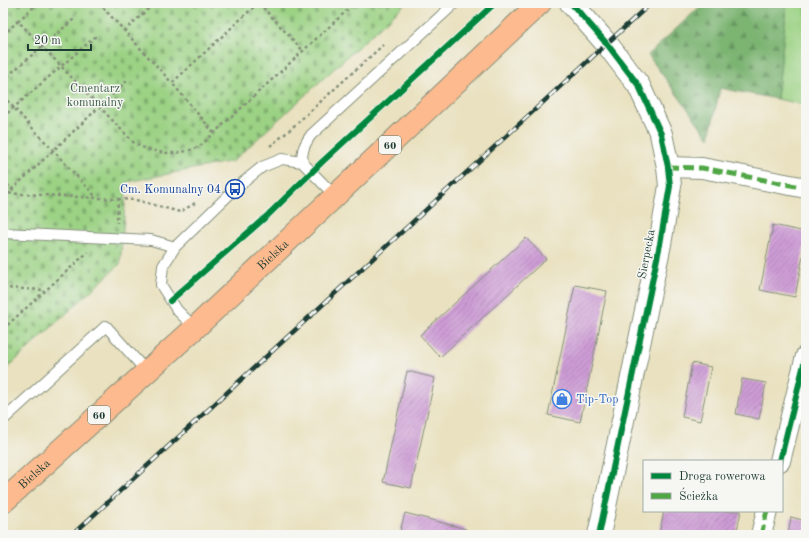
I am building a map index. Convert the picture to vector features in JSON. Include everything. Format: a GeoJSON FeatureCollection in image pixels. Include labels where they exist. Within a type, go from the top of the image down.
{"type":"FeatureCollection","features":[{"type":"Feature","properties":{"kind":"main road","name":"Bielska"},"geometry":{"type":"LineString","coordinates":[[3,502],[195,328],[540,3]]}},
{"type":"Feature","properties":{"kind":"street","name":"Sierpecka"},"geometry":{"type":"LineString","coordinates":[[571,3],[607,44],[639,86],[662,134],[670,186],[660,244],[599,535]]}},
{"type":"Feature","properties":{"kind":"street"},"geometry":{"type":"LineString","coordinates":[[668,167],[702,168],[806,188]]}},
{"type":"Feature","properties":{"kind":"street"},"geometry":{"type":"LineString","coordinates":[[780,460],[806,356]]}},
{"type":"Feature","properties":{"kind":"street"},"geometry":{"type":"LineString","coordinates":[[761,535],[767,512]]}},
{"type":"Feature","properties":{"kind":"lane"},"geometry":{"type":"LineString","coordinates":[[302,162],[302,152],[305,143],[311,135],[455,3]]}},
{"type":"Feature","properties":{"kind":"lane"},"geometry":{"type":"LineString","coordinates":[[195,328],[177,310],[161,285],[163,266],[175,247],[235,189],[262,167],[282,159],[302,162],[336,196]]}},
{"type":"Feature","properties":{"kind":"lane"},"geometry":{"type":"LineString","coordinates":[[3,233],[150,240],[175,247]]}},
{"type":"Feature","properties":{"kind":"lane"},"geometry":{"type":"LineString","coordinates":[[3,420],[106,326],[146,371]]}},
{"type":"Feature","properties":{"kind":"path"},"geometry":{"type":"LineString","coordinates":[[3,35],[38,3]]}},
{"type":"Feature","properties":{"kind":"path"},"geometry":{"type":"LineString","coordinates":[[99,3],[172,83],[214,133]]}},
{"type":"Feature","properties":{"kind":"path"},"geometry":{"type":"LineString","coordinates":[[124,31],[155,3]]}},
{"type":"Feature","properties":{"kind":"path"},"geometry":{"type":"LineString","coordinates":[[172,83],[258,3],[303,51]]}},
{"type":"Feature","properties":{"kind":"path"},"geometry":{"type":"LineString","coordinates":[[18,21],[135,144],[149,150],[163,153],[178,153],[191,151],[200,146],[356,3]]}},
{"type":"Feature","properties":{"kind":"path"},"geometry":{"type":"LineString","coordinates":[[3,80],[74,20]]}},
{"type":"Feature","properties":{"kind":"path"},"geometry":{"type":"LineString","coordinates":[[3,117],[96,36]]}},
{"type":"Feature","properties":{"kind":"path"},"geometry":{"type":"LineString","coordinates":[[267,148],[285,134],[389,40]]}},
{"type":"Feature","properties":{"kind":"path"},"geometry":{"type":"LineString","coordinates":[[8,194],[129,79]]}},
{"type":"Feature","properties":{"kind":"path"},"geometry":{"type":"LineString","coordinates":[[3,96],[97,198]]}},
{"type":"Feature","properties":{"kind":"path"},"geometry":{"type":"LineString","coordinates":[[3,180],[16,194]]}},
{"type":"Feature","properties":{"kind":"path"},"geometry":{"type":"LineString","coordinates":[[3,193],[136,200],[180,212],[198,202]]}},
{"type":"Feature","properties":{"kind":"path"},"geometry":{"type":"LineString","coordinates":[[116,239],[118,199]]}},
{"type":"Feature","properties":{"kind":"path"},"geometry":{"type":"LineString","coordinates":[[3,329],[91,249],[94,238]]}},
{"type":"Feature","properties":{"kind":"path"},"geometry":{"type":"LineString","coordinates":[[3,288],[46,290]]}},
{"type":"Feature","properties":{"kind":"green space","name":"Cmentarz komunalny"},"geometry":{"type":"Polygon","coordinates":[[[3,3],[406,3],[233,161],[127,182],[120,264],[3,372],[3,3]]]}},
{"type":"Feature","properties":{"kind":"green space"},"geometry":{"type":"Polygon","coordinates":[[[704,3],[787,3],[777,99],[720,88],[709,138],[648,55],[704,3]]]}},
{"type":"Feature","properties":{"kind":"green space"},"geometry":{"type":"Polygon","coordinates":[[[787,3],[806,3],[806,105],[777,99],[787,3]]]}},
{"type":"Feature","properties":{"kind":"building"},"geometry":{"type":"Polygon","coordinates":[[[773,225],[806,232],[806,240],[795,297],[760,290],[773,225]]]}},
{"type":"Feature","properties":{"kind":"building"},"geometry":{"type":"Polygon","coordinates":[[[526,238],[546,259],[440,357],[420,335],[526,238]]]}},
{"type":"Feature","properties":{"kind":"building"},"geometry":{"type":"Polygon","coordinates":[[[575,285],[607,291],[580,422],[548,415],[575,285]]]}},
{"type":"Feature","properties":{"kind":"building"},"geometry":{"type":"Polygon","coordinates":[[[692,363],[711,367],[700,421],[682,417],[692,363]]]}},
{"type":"Feature","properties":{"kind":"building"},"geometry":{"type":"Polygon","coordinates":[[[407,371],[435,378],[411,488],[383,482],[407,371]]]}},
{"type":"Feature","properties":{"kind":"building"},"geometry":{"type":"Polygon","coordinates":[[[742,379],[766,383],[759,419],[736,414],[742,379]]]}},
{"type":"Feature","properties":{"kind":"building"},"geometry":{"type":"Polygon","coordinates":[[[664,512],[741,512],[736,535],[659,535],[664,512]]]}},
{"type":"Feature","properties":{"kind":"building"},"geometry":{"type":"Polygon","coordinates":[[[405,513],[466,529],[465,535],[399,535],[405,513]]]}},
{"type":"Feature","properties":{"kind":"building"},"geometry":{"type":"Polygon","coordinates":[[[791,517],[806,521],[806,535],[788,535],[791,517]]]}},
{"type":"Feature","properties":{"kind":"railway"},"geometry":{"type":"LineString","coordinates":[[72,535],[651,3]]}},
{"type":"Feature","properties":{"kind":"marked path"},"geometry":{"type":"LineString","coordinates":[[668,167],[702,168],[806,188]]}},
{"type":"Feature","properties":{"kind":"marked path"},"geometry":{"type":"LineString","coordinates":[[761,535],[767,512]]}},
{"type":"Feature","properties":{"kind":"cycle path"},"geometry":{"type":"LineString","coordinates":[[170,301],[268,215],[322,162],[495,3]]}},
{"type":"Feature","properties":{"kind":"cycle path"},"geometry":{"type":"LineString","coordinates":[[571,3],[607,44],[639,86],[661,134],[668,167],[670,186],[660,244],[599,535]]}},
{"type":"Feature","properties":{"kind":"cycle path"},"geometry":{"type":"LineString","coordinates":[[780,460],[806,356]]}},
{"type":"Feature","properties":{"kind":"place","name":"Cm. Komunalny 04"},"geometry":{"type":"Point","coordinates":[235,189]}},
{"type":"Feature","properties":{"kind":"place","name":"Tip-Top"},"geometry":{"type":"Point","coordinates":[562,399]}}]}
